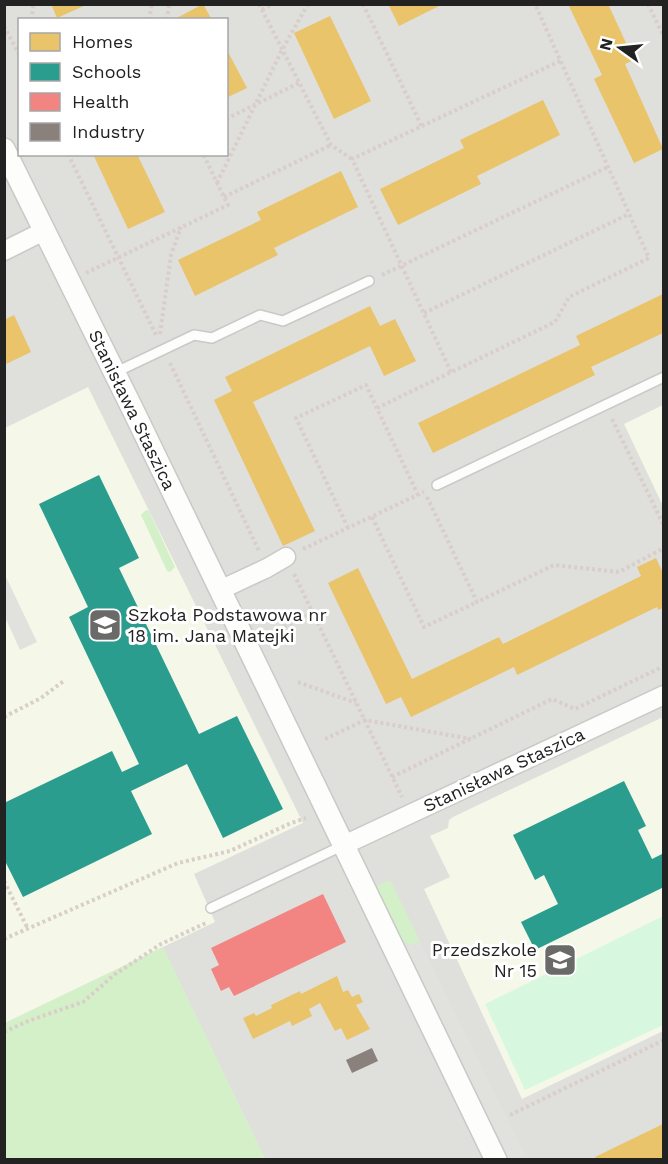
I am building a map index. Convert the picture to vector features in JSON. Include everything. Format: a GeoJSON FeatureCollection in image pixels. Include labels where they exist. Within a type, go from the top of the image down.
{"type":"FeatureCollection","features":[{"type":"Feature","properties":{"kind":"street","name":"Stanisława Staszica"},"geometry":{"type":"LineString","coordinates":[[4,149],[496,1160]]}},
{"type":"Feature","properties":{"kind":"street"},"geometry":{"type":"LineString","coordinates":[[4,250],[44,231]]}},
{"type":"Feature","properties":{"kind":"street"},"geometry":{"type":"LineString","coordinates":[[220,590],[286,557]]}},
{"type":"Feature","properties":{"kind":"street","name":"Stanisława Staszica"},"geometry":{"type":"LineString","coordinates":[[344,845],[663,695]]}},
{"type":"Feature","properties":{"kind":"lane"},"geometry":{"type":"LineString","coordinates":[[114,373],[194,335],[212,338],[260,315],[283,321],[369,281]]}},
{"type":"Feature","properties":{"kind":"lane"},"geometry":{"type":"LineString","coordinates":[[437,485],[663,377]]}},
{"type":"Feature","properties":{"kind":"lane"},"geometry":{"type":"LineString","coordinates":[[215,906],[344,845]]}},
{"type":"Feature","properties":{"kind":"path"},"geometry":{"type":"LineString","coordinates":[[259,4],[330,145],[352,159],[451,372]]}},
{"type":"Feature","properties":{"kind":"path"},"geometry":{"type":"LineString","coordinates":[[262,10],[272,4]]}},
{"type":"Feature","properties":{"kind":"path"},"geometry":{"type":"LineString","coordinates":[[217,183],[282,50],[308,4]]}},
{"type":"Feature","properties":{"kind":"path"},"geometry":{"type":"LineString","coordinates":[[363,4],[422,126]]}},
{"type":"Feature","properties":{"kind":"path"},"geometry":{"type":"LineString","coordinates":[[377,408],[555,322],[569,297],[649,258],[535,4]]}},
{"type":"Feature","properties":{"kind":"path"},"geometry":{"type":"LineString","coordinates":[[648,4],[663,37]]}},
{"type":"Feature","properties":{"kind":"path"},"geometry":{"type":"LineString","coordinates":[[4,26],[18,52]]}},
{"type":"Feature","properties":{"kind":"path"},"geometry":{"type":"LineString","coordinates":[[352,159],[560,62]]}},
{"type":"Feature","properties":{"kind":"path"},"geometry":{"type":"LineString","coordinates":[[228,118],[299,83]]}},
{"type":"Feature","properties":{"kind":"path"},"geometry":{"type":"LineString","coordinates":[[224,196],[330,145]]}},
{"type":"Feature","properties":{"kind":"path"},"geometry":{"type":"LineString","coordinates":[[69,281],[228,205],[204,156]]}},
{"type":"Feature","properties":{"kind":"path"},"geometry":{"type":"LineString","coordinates":[[369,281],[608,167]]}},
{"type":"Feature","properties":{"kind":"path"},"geometry":{"type":"LineString","coordinates":[[424,313],[629,214]]}},
{"type":"Feature","properties":{"kind":"path"},"geometry":{"type":"LineString","coordinates":[[159,341],[171,255],[181,227]]}},
{"type":"Feature","properties":{"kind":"path"},"geometry":{"type":"LineString","coordinates":[[348,528],[296,418],[366,385],[418,495]]}},
{"type":"Feature","properties":{"kind":"path"},"geometry":{"type":"LineString","coordinates":[[622,414],[611,419],[663,526]]}},
{"type":"Feature","properties":{"kind":"path"},"geometry":{"type":"LineString","coordinates":[[420,482],[477,602]]}},
{"type":"Feature","properties":{"kind":"path"},"geometry":{"type":"LineString","coordinates":[[402,799],[286,557],[425,492]]}},
{"type":"Feature","properties":{"kind":"path"},"geometry":{"type":"LineString","coordinates":[[372,517],[424,627],[554,565],[619,572],[663,548]]}},
{"type":"Feature","properties":{"kind":"path"},"geometry":{"type":"LineString","coordinates":[[273,632],[313,613]]}},
{"type":"Feature","properties":{"kind":"path"},"geometry":{"type":"LineString","coordinates":[[392,777],[552,699],[575,709],[663,666]]}},
{"type":"Feature","properties":{"kind":"path"},"geometry":{"type":"LineString","coordinates":[[4,717],[42,698],[65,680]]}},
{"type":"Feature","properties":{"kind":"path"},"geometry":{"type":"LineString","coordinates":[[298,682],[357,703]]}},
{"type":"Feature","properties":{"kind":"path"},"geometry":{"type":"LineString","coordinates":[[325,739],[365,720],[471,739]]}},
{"type":"Feature","properties":{"kind":"path"},"geometry":{"type":"LineString","coordinates":[[4,939],[178,863],[230,850],[306,818]]}},
{"type":"Feature","properties":{"kind":"path"},"geometry":{"type":"LineString","coordinates":[[4,881],[28,929]]}},
{"type":"Feature","properties":{"kind":"path"},"geometry":{"type":"LineString","coordinates":[[4,1032],[83,1002],[114,975],[161,944],[217,918],[215,906]]}},
{"type":"Feature","properties":{"kind":"path"},"geometry":{"type":"LineString","coordinates":[[510,1115],[663,1040]]}},
{"type":"Feature","properties":{"kind":"shaded area"},"geometry":{"type":"Polygon","coordinates":[[[5,5],[663,5],[663,1159],[265,1159],[163,948],[5,1023],[5,5]]]}},
{"type":"Feature","properties":{"kind":"shaded area","name":"Szkoła Podstawowa nr 18 im. Jana Matejki"},"geometry":{"type":"Polygon","coordinates":[[[88,387],[303,823],[194,874],[215,922],[5,1023],[5,428],[88,387]]]}},
{"type":"Feature","properties":{"kind":"shaded area"},"geometry":{"type":"Polygon","coordinates":[[[663,405],[663,506],[624,424],[663,405]]]}},
{"type":"Feature","properties":{"kind":"shaded area"},"geometry":{"type":"Polygon","coordinates":[[[6,577],[37,642],[20,650],[5,617],[4,578],[6,577]]]}},
{"type":"Feature","properties":{"kind":"shaded area","name":"Przedszkole Nr 15"},"geometry":{"type":"Polygon","coordinates":[[[661,718],[664,723],[663,1031],[522,1099],[424,889],[450,877],[430,836],[448,828],[449,820],[453,817],[661,718]]]}},
{"type":"Feature","properties":{"kind":"shaded area"},"geometry":{"type":"Polygon","coordinates":[[[420,941],[527,1159],[509,1159],[403,942],[411,945],[420,941]]]}},
{"type":"Feature","properties":{"kind":"green space"},"geometry":{"type":"Polygon","coordinates":[[[146,510],[149,511],[175,567],[170,572],[167,571],[141,515],[146,510]]]}},
{"type":"Feature","properties":{"kind":"green space"},"geometry":{"type":"Polygon","coordinates":[[[391,882],[420,941],[411,945],[403,942],[376,886],[391,882]]]}},
{"type":"Feature","properties":{"kind":"green space"},"geometry":{"type":"Polygon","coordinates":[[[663,916],[663,1025],[525,1090],[485,1004],[663,916]]]}},
{"type":"Feature","properties":{"kind":"green space"},"geometry":{"type":"Polygon","coordinates":[[[163,947],[265,1159],[5,1159],[5,1023],[163,947]]]}},
{"type":"Feature","properties":{"kind":"building: Homes"},"geometry":{"type":"Polygon","coordinates":[[[51,4],[88,4],[57,18],[51,4]]]}},
{"type":"Feature","properties":{"kind":"building: Homes"},"geometry":{"type":"Polygon","coordinates":[[[203,4],[211,18],[177,18],[203,4]]]}},
{"type":"Feature","properties":{"kind":"building: Homes"},"geometry":{"type":"Polygon","coordinates":[[[388,4],[443,4],[399,26],[388,4]]]}},
{"type":"Feature","properties":{"kind":"building: Homes"},"geometry":{"type":"Polygon","coordinates":[[[568,4],[608,4],[634,60],[625,64],[663,149],[634,163],[594,79],[602,75],[568,4]]]}},
{"type":"Feature","properties":{"kind":"building: Homes"},"geometry":{"type":"Polygon","coordinates":[[[330,16],[371,101],[334,119],[294,33],[330,16]]]}},
{"type":"Feature","properties":{"kind":"building: Homes"},"geometry":{"type":"Polygon","coordinates":[[[228,52],[247,88],[228,97],[228,52]]]}},
{"type":"Feature","properties":{"kind":"building: Homes"},"geometry":{"type":"Polygon","coordinates":[[[543,100],[560,135],[477,176],[481,184],[398,225],[380,189],[464,148],[460,140],[543,100]]]}},
{"type":"Feature","properties":{"kind":"building: Homes"},"geometry":{"type":"Polygon","coordinates":[[[94,156],[138,156],[165,212],[128,229],[94,156]]]}},
{"type":"Feature","properties":{"kind":"building: Homes"},"geometry":{"type":"Polygon","coordinates":[[[341,171],[358,207],[274,248],[278,255],[195,296],[178,260],[261,220],[257,212],[341,171]]]}},
{"type":"Feature","properties":{"kind":"building: Homes"},"geometry":{"type":"Polygon","coordinates":[[[663,294],[663,333],[591,367],[595,375],[433,453],[418,423],[580,345],[576,336],[663,294]]]}},
{"type":"Feature","properties":{"kind":"building: Homes"},"geometry":{"type":"Polygon","coordinates":[[[370,306],[380,326],[395,319],[416,361],[384,376],[370,346],[253,402],[315,531],[283,546],[214,400],[232,391],[225,377],[370,306]]]}},
{"type":"Feature","properties":{"kind":"building: Homes"},"geometry":{"type":"Polygon","coordinates":[[[14,315],[31,352],[4,365],[4,320],[14,315]]]}},
{"type":"Feature","properties":{"kind":"building: Homes"},"geometry":{"type":"Polygon","coordinates":[[[656,558],[663,573],[663,608],[658,610],[657,607],[517,675],[514,667],[411,717],[401,697],[386,704],[328,583],[358,568],[412,679],[499,637],[503,644],[641,576],[637,567],[656,558]]]}},
{"type":"Feature","properties":{"kind":"building: Homes"},"geometry":{"type":"Polygon","coordinates":[[[337,976],[343,992],[348,990],[352,997],[359,994],[363,1002],[356,1005],[370,1029],[347,1040],[341,1028],[335,1031],[320,1003],[309,1009],[312,1016],[292,1026],[290,1021],[253,1039],[243,1018],[254,1013],[256,1016],[272,1008],[271,1005],[300,991],[301,994],[337,976]]]}},
{"type":"Feature","properties":{"kind":"building: Homes"},"geometry":{"type":"Polygon","coordinates":[[[663,1124],[663,1160],[597,1160],[595,1157],[663,1124]]]}},
{"type":"Feature","properties":{"kind":"building: Schools"},"geometry":{"type":"Polygon","coordinates":[[[99,475],[139,558],[119,568],[199,734],[237,716],[283,809],[223,838],[187,764],[131,791],[152,834],[23,897],[4,859],[4,803],[112,751],[122,772],[139,764],[69,617],[88,607],[39,504],[99,475]]]}},
{"type":"Feature","properties":{"kind":"building: Schools","name":"Przedszkole Nr 15"},"geometry":{"type":"Polygon","coordinates":[[[624,781],[646,826],[638,830],[652,859],[664,853],[664,887],[535,950],[521,922],[558,904],[544,875],[535,880],[513,835],[624,781]]]}},
{"type":"Feature","properties":{"kind":"building: Health"},"geometry":{"type":"Polygon","coordinates":[[[323,894],[346,942],[234,996],[229,987],[221,991],[211,969],[219,965],[211,948],[323,894]]]}},
{"type":"Feature","properties":{"kind":"building: Industry"},"geometry":{"type":"Polygon","coordinates":[[[372,1048],[378,1061],[352,1073],[346,1060],[372,1048]]]}},
{"type":"Feature","properties":{"kind":"place","name":"Szkoła Podstawowa nr 18 im. Jana Matejki"},"geometry":{"type":"Point","coordinates":[105,625]}},
{"type":"Feature","properties":{"kind":"place","name":"Przedszkole Nr 15"},"geometry":{"type":"Point","coordinates":[560,960]}}]}
